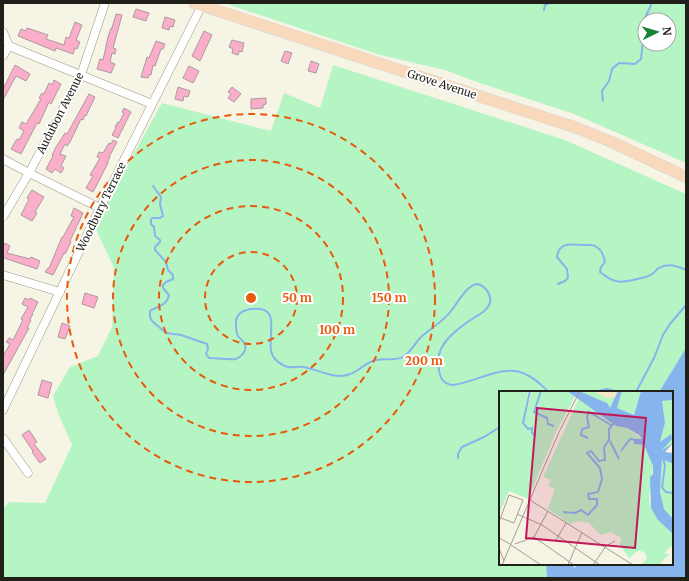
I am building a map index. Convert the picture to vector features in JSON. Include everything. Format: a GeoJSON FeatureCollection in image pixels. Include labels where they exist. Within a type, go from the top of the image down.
{"type":"FeatureCollection","features":[{"type":"Feature","properties":{"kind":"main road","name":"Grove Avenue"},"geometry":{"type":"LineString","coordinates":[[198,4],[577,128],[614,143],[686,177]]}},
{"type":"Feature","properties":{"kind":"street","name":"Audubon Avenue"},"geometry":{"type":"LineString","coordinates":[[3,217],[29,173],[81,75],[105,3]]}},
{"type":"Feature","properties":{"kind":"street","name":"Woodbury Terrace"},"geometry":{"type":"LineString","coordinates":[[3,410],[100,208],[152,104],[198,4]]}},
{"type":"Feature","properties":{"kind":"street"},"geometry":{"type":"LineString","coordinates":[[3,32],[9,46],[152,104]]}},
{"type":"Feature","properties":{"kind":"street"},"geometry":{"type":"LineString","coordinates":[[3,56],[9,46]]}},
{"type":"Feature","properties":{"kind":"street"},"geometry":{"type":"LineString","coordinates":[[3,159],[100,208]]}},
{"type":"Feature","properties":{"kind":"street"},"geometry":{"type":"LineString","coordinates":[[3,275],[60,292]]}},
{"type":"Feature","properties":{"kind":"street"},"geometry":{"type":"LineString","coordinates":[[3,438],[28,473]]}},
{"type":"Feature","properties":{"kind":"green space"},"geometry":{"type":"Polygon","coordinates":[[[224,3],[686,3],[686,163],[574,114],[445,70],[380,55],[224,3]]]}},
{"type":"Feature","properties":{"kind":"green space"},"geometry":{"type":"Polygon","coordinates":[[[333,65],[565,140],[686,194],[686,348],[660,391],[499,391],[499,565],[546,565],[547,578],[3,578],[3,509],[9,502],[45,503],[72,445],[58,413],[53,396],[70,367],[98,356],[112,327],[114,268],[94,225],[162,103],[271,131],[284,93],[320,108],[333,65]]]}},
{"type":"Feature","properties":{"kind":"water"},"geometry":{"type":"Polygon","coordinates":[[[686,348],[686,578],[547,578],[546,565],[573,565],[574,568],[577,565],[673,565],[673,391],[660,391],[686,348]]]}},
{"type":"Feature","properties":{"kind":"building"},"geometry":{"type":"Polygon","coordinates":[[[136,9],[149,13],[146,21],[133,17],[136,9]]]}},
{"type":"Feature","properties":{"kind":"building"},"geometry":{"type":"Polygon","coordinates":[[[116,14],[122,15],[113,48],[116,49],[115,54],[112,53],[110,62],[115,64],[111,73],[97,69],[100,59],[103,60],[108,37],[116,14]]]}},
{"type":"Feature","properties":{"kind":"building"},"geometry":{"type":"Polygon","coordinates":[[[165,17],[175,20],[173,27],[170,26],[169,30],[162,28],[165,17]]]}},
{"type":"Feature","properties":{"kind":"building"},"geometry":{"type":"Polygon","coordinates":[[[75,22],[82,25],[76,40],[80,42],[77,49],[75,48],[73,54],[56,48],[55,51],[18,36],[21,29],[26,31],[27,28],[48,35],[46,39],[64,45],[66,37],[69,38],[75,22]]]}},
{"type":"Feature","properties":{"kind":"building"},"geometry":{"type":"Polygon","coordinates":[[[204,31],[212,35],[200,61],[192,56],[204,31]]]}},
{"type":"Feature","properties":{"kind":"building"},"geometry":{"type":"Polygon","coordinates":[[[232,40],[244,43],[242,52],[239,51],[238,55],[232,53],[233,49],[229,47],[232,40]]]}},
{"type":"Feature","properties":{"kind":"building"},"geometry":{"type":"Polygon","coordinates":[[[156,41],[165,44],[163,49],[161,49],[155,66],[153,65],[151,75],[149,75],[148,78],[141,77],[147,57],[149,58],[156,41]]]}},
{"type":"Feature","properties":{"kind":"building"},"geometry":{"type":"Polygon","coordinates":[[[285,51],[292,53],[288,64],[281,61],[285,51]]]}},
{"type":"Feature","properties":{"kind":"building"},"geometry":{"type":"Polygon","coordinates":[[[311,61],[319,64],[316,73],[308,71],[311,61]]]}},
{"type":"Feature","properties":{"kind":"building"},"geometry":{"type":"Polygon","coordinates":[[[15,65],[30,74],[26,81],[16,76],[3,100],[3,89],[15,65]]]}},
{"type":"Feature","properties":{"kind":"building"},"geometry":{"type":"Polygon","coordinates":[[[189,66],[199,71],[193,83],[183,78],[189,66]]]}},
{"type":"Feature","properties":{"kind":"building"},"geometry":{"type":"Polygon","coordinates":[[[54,80],[61,84],[51,104],[49,102],[39,124],[37,123],[21,154],[11,149],[17,139],[19,140],[24,131],[19,128],[22,122],[26,124],[41,99],[39,98],[42,93],[44,94],[49,83],[52,85],[54,80]]]}},
{"type":"Feature","properties":{"kind":"building"},"geometry":{"type":"Polygon","coordinates":[[[178,87],[190,91],[188,97],[184,96],[183,101],[175,99],[178,87]]]}},
{"type":"Feature","properties":{"kind":"building"},"geometry":{"type":"Polygon","coordinates":[[[232,87],[241,94],[234,102],[228,98],[231,94],[228,92],[232,87]]]}},
{"type":"Feature","properties":{"kind":"building"},"geometry":{"type":"Polygon","coordinates":[[[89,94],[95,97],[86,116],[85,115],[83,120],[81,119],[70,142],[67,146],[65,144],[60,154],[66,156],[61,166],[64,168],[61,173],[55,169],[52,173],[46,169],[53,156],[52,155],[65,133],[67,134],[89,94]]]}},
{"type":"Feature","properties":{"kind":"building"},"geometry":{"type":"Polygon","coordinates":[[[266,98],[266,104],[263,105],[263,108],[251,109],[251,99],[266,98]]]}},
{"type":"Feature","properties":{"kind":"building"},"geometry":{"type":"Polygon","coordinates":[[[124,108],[131,112],[118,138],[112,135],[124,113],[122,112],[124,108]]]}},
{"type":"Feature","properties":{"kind":"building"},"geometry":{"type":"Polygon","coordinates":[[[113,140],[117,142],[93,192],[86,188],[93,176],[90,175],[100,158],[97,157],[99,152],[103,153],[109,143],[111,144],[113,140]]]}},
{"type":"Feature","properties":{"kind":"building"},"geometry":{"type":"Polygon","coordinates":[[[32,190],[44,197],[35,212],[37,213],[32,221],[21,215],[29,199],[27,198],[32,190]]]}},
{"type":"Feature","properties":{"kind":"building"},"geometry":{"type":"Polygon","coordinates":[[[74,208],[83,213],[70,241],[71,242],[53,275],[45,272],[49,268],[62,237],[74,217],[71,216],[74,208]]]}},
{"type":"Feature","properties":{"kind":"building"},"geometry":{"type":"Polygon","coordinates":[[[5,243],[10,246],[7,253],[30,259],[31,257],[40,261],[37,269],[4,258],[3,259],[3,247],[5,243]]]}},
{"type":"Feature","properties":{"kind":"building"},"geometry":{"type":"Polygon","coordinates":[[[85,293],[98,297],[94,308],[82,304],[85,293]]]}},
{"type":"Feature","properties":{"kind":"building"},"geometry":{"type":"Polygon","coordinates":[[[25,298],[29,300],[30,298],[38,302],[27,328],[29,328],[3,375],[3,356],[10,344],[6,342],[9,338],[13,340],[23,320],[21,319],[28,307],[22,304],[25,298]]]}},
{"type":"Feature","properties":{"kind":"building"},"geometry":{"type":"Polygon","coordinates":[[[62,323],[70,326],[65,339],[58,337],[62,323]]]}},
{"type":"Feature","properties":{"kind":"building"},"geometry":{"type":"Polygon","coordinates":[[[42,380],[52,383],[48,398],[38,395],[42,380]]]}},
{"type":"Feature","properties":{"kind":"building"},"geometry":{"type":"Polygon","coordinates":[[[29,430],[37,442],[34,444],[46,459],[40,463],[22,435],[29,430]]]}},
{"type":"Feature","properties":{"kind":"waterway"},"geometry":{"type":"LineString","coordinates":[[544,10],[545,5],[549,3]]}},
{"type":"Feature","properties":{"kind":"waterway"},"geometry":{"type":"LineString","coordinates":[[603,101],[602,91],[609,81],[612,69],[619,63],[635,64],[641,59],[644,20],[652,3]]}},
{"type":"Feature","properties":{"kind":"waterway"},"geometry":{"type":"LineString","coordinates":[[153,186],[161,197],[160,204],[163,216],[160,218],[152,218],[151,220],[151,224],[154,227],[155,236],[160,240],[155,247],[155,250],[166,262],[168,270],[173,275],[173,279],[163,285],[163,288],[169,295],[168,299],[164,304],[150,311],[150,317],[152,321],[166,333],[181,335],[207,344],[208,349],[206,354],[209,358],[234,359],[242,355],[245,345],[238,336],[236,320],[243,311],[260,309],[266,311],[270,316],[272,353],[279,363],[288,367],[303,367],[336,376],[351,374],[372,361],[379,359],[397,359],[405,356],[419,339],[447,315],[470,287],[478,284],[489,294],[489,305],[483,312],[456,331],[444,344],[440,351],[438,360],[441,378],[445,382],[452,385],[499,372],[518,372],[533,378],[548,391]]}},
{"type":"Feature","properties":{"kind":"waterway"},"geometry":{"type":"LineString","coordinates":[[558,284],[568,278],[567,269],[557,257],[558,252],[564,246],[572,244],[592,245],[599,249],[602,252],[605,262],[601,267],[600,272],[610,279],[618,282],[647,277],[662,266],[676,266],[686,270]]}},
{"type":"Feature","properties":{"kind":"waterway"},"geometry":{"type":"LineString","coordinates":[[637,391],[654,358],[663,335],[686,305]]}},
{"type":"Feature","properties":{"kind":"waterway"},"geometry":{"type":"LineString","coordinates":[[598,391],[607,389],[615,391]]}},
{"type":"Feature","properties":{"kind":"waterway"},"geometry":{"type":"LineString","coordinates":[[458,458],[458,454],[462,447],[484,437],[499,428]]}}]}
